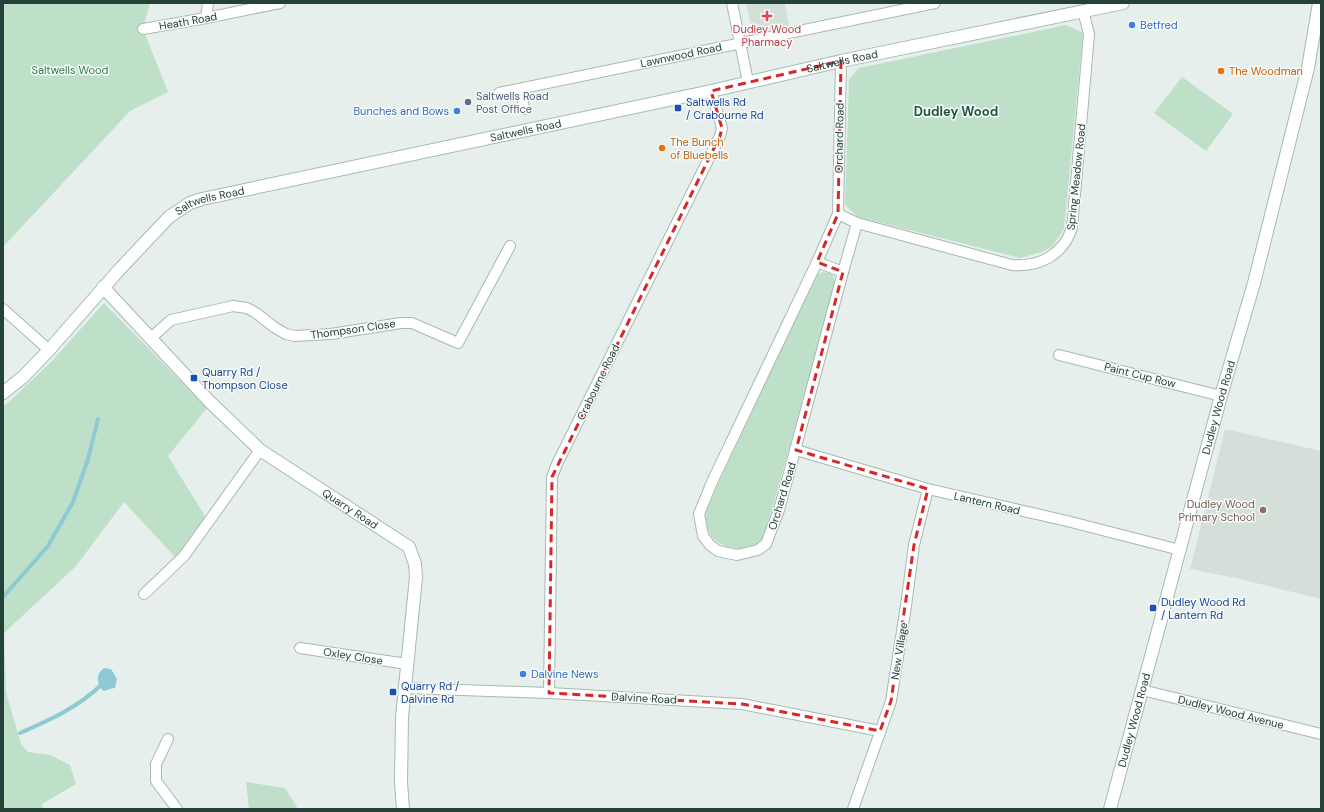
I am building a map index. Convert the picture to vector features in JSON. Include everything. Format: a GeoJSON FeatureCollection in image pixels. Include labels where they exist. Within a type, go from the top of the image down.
{"type":"FeatureCollection","features":[{"type":"Feature","properties":{"kind":"street"},"geometry":{"type":"LineString","coordinates":[[206,18],[208,3]]}},
{"type":"Feature","properties":{"kind":"street","name":"Heath Road"},"geometry":{"type":"LineString","coordinates":[[143,29],[280,3]]}},
{"type":"Feature","properties":{"kind":"street"},"geometry":{"type":"LineString","coordinates":[[732,3],[748,82]]}},
{"type":"Feature","properties":{"kind":"street","name":"Lawnwood Road"},"geometry":{"type":"LineString","coordinates":[[500,93],[934,3]]}},
{"type":"Feature","properties":{"kind":"street","name":"Saltwells Road"},"geometry":{"type":"LineString","coordinates":[[3,392],[23,377],[49,350],[103,287],[169,217],[190,203],[202,199],[711,91],[841,61],[1123,3]]}},
{"type":"Feature","properties":{"kind":"street","name":"Dudley Wood Road"},"geometry":{"type":"LineString","coordinates":[[1110,809],[1221,396],[1258,268],[1308,68],[1317,42],[1319,3]]}},
{"type":"Feature","properties":{"kind":"street","name":"Spring Meadow Road"},"geometry":{"type":"LineString","coordinates":[[857,223],[1012,265],[1024,266],[1040,262],[1058,251],[1068,239],[1072,228],[1089,34],[1083,11]]}},
{"type":"Feature","properties":{"kind":"street","name":"Orchard Road"},"geometry":{"type":"LineString","coordinates":[[841,61],[838,214],[817,262],[712,482],[699,514],[703,536],[710,545],[718,551],[737,555],[758,550],[766,544],[779,510],[857,223]]}},
{"type":"Feature","properties":{"kind":"street"},"geometry":{"type":"LineString","coordinates":[[521,89],[524,109]]}},
{"type":"Feature","properties":{"kind":"street","name":"Crabourne Road"},"geometry":{"type":"LineString","coordinates":[[549,693],[552,477],[557,464],[720,136],[722,128],[711,91]]}},
{"type":"Feature","properties":{"kind":"street"},"geometry":{"type":"LineString","coordinates":[[838,214],[857,223]]}},
{"type":"Feature","properties":{"kind":"street","name":"Thompson Close"},"geometry":{"type":"LineString","coordinates":[[151,338],[171,320],[233,306],[246,308],[256,313],[286,334],[295,336],[331,334],[401,323],[412,323],[458,343],[510,246]]}},
{"type":"Feature","properties":{"kind":"street"},"geometry":{"type":"LineString","coordinates":[[817,262],[843,272]]}},
{"type":"Feature","properties":{"kind":"street","name":"Quarry Road"},"geometry":{"type":"LineString","coordinates":[[103,287],[210,402],[260,450],[409,547],[415,564],[416,576],[402,717],[401,782],[403,809]]}},
{"type":"Feature","properties":{"kind":"street"},"geometry":{"type":"LineString","coordinates":[[3,309],[49,350]]}},
{"type":"Feature","properties":{"kind":"street","name":"Paint Cup Row"},"geometry":{"type":"LineString","coordinates":[[1059,354],[1221,396]]}},
{"type":"Feature","properties":{"kind":"street"},"geometry":{"type":"LineString","coordinates":[[144,594],[184,556],[260,450]]}},
{"type":"Feature","properties":{"kind":"street","name":"Lantern Road"},"geometry":{"type":"LineString","coordinates":[[796,450],[928,489],[1067,521],[1180,550]]}},
{"type":"Feature","properties":{"kind":"street","name":"New Village"},"geometry":{"type":"LineString","coordinates":[[854,809],[891,701],[914,545],[928,489]]}},
{"type":"Feature","properties":{"kind":"street","name":"Oxley Close"},"geometry":{"type":"LineString","coordinates":[[300,648],[407,664]]}},
{"type":"Feature","properties":{"kind":"street","name":"Dalvine Road"},"geometry":{"type":"LineString","coordinates":[[405,688],[549,693],[742,704],[880,731]]}},
{"type":"Feature","properties":{"kind":"street","name":"Dudley Wood Avenue"},"geometry":{"type":"LineString","coordinates":[[1142,690],[1321,734]]}},
{"type":"Feature","properties":{"kind":"street"},"geometry":{"type":"LineString","coordinates":[[168,739],[156,764],[156,781],[177,809]]}},
{"type":"Feature","properties":{"kind":"highlighted area"},"geometry":{"type":"Polygon","coordinates":[[[841,61],[838,214],[817,262],[843,272],[796,450],[928,489],[914,545],[891,701],[880,731],[742,704],[549,693],[552,477],[720,136],[722,128],[711,91],[841,61]]]}},
{"type":"Feature","properties":{"kind":"shaded area"},"geometry":{"type":"Polygon","coordinates":[[[746,3],[785,3],[789,26],[753,34],[746,3]]]}},
{"type":"Feature","properties":{"kind":"shaded area","name":"Dudley Wood Primary School"},"geometry":{"type":"Polygon","coordinates":[[[1225,429],[1321,451],[1321,599],[1236,578],[1190,569],[1225,429]]]}},
{"type":"Feature","properties":{"kind":"green space","name":"Saltwells Wood"},"geometry":{"type":"Polygon","coordinates":[[[3,3],[150,3],[143,29],[168,92],[130,111],[3,247],[3,3]]]}},
{"type":"Feature","properties":{"kind":"green space"},"geometry":{"type":"Polygon","coordinates":[[[1066,25],[1083,33],[1064,229],[1052,247],[1042,252],[1020,258],[858,217],[845,205],[849,79],[859,68],[1066,25]]]}},
{"type":"Feature","properties":{"kind":"green space"},"geometry":{"type":"Polygon","coordinates":[[[1182,77],[1233,114],[1206,151],[1154,113],[1182,77]]]}},
{"type":"Feature","properties":{"kind":"green space"},"geometry":{"type":"Polygon","coordinates":[[[824,272],[832,274],[834,278],[834,288],[764,538],[755,545],[747,548],[734,549],[727,547],[715,540],[707,528],[707,507],[817,274],[824,272]]]}},
{"type":"Feature","properties":{"kind":"green space"},"geometry":{"type":"Polygon","coordinates":[[[104,303],[207,408],[168,456],[206,518],[177,559],[124,502],[76,566],[4,633],[6,693],[21,744],[28,752],[50,755],[70,765],[76,784],[42,804],[43,809],[3,809],[3,406],[53,360],[104,303]]]}},
{"type":"Feature","properties":{"kind":"green space"},"geometry":{"type":"Polygon","coordinates":[[[246,782],[285,788],[298,809],[249,809],[246,782]]]}},
{"type":"Feature","properties":{"kind":"water"},"geometry":{"type":"Polygon","coordinates":[[[104,668],[111,669],[117,679],[115,688],[106,691],[103,691],[98,682],[99,673],[104,668]]]}},
{"type":"Feature","properties":{"kind":"waterway"},"geometry":{"type":"LineString","coordinates":[[3,597],[48,546],[73,502],[88,459],[98,419]]}},
{"type":"Feature","properties":{"kind":"waterway"},"geometry":{"type":"LineString","coordinates":[[20,733],[72,707],[100,686]]}},
{"type":"Feature","properties":{"kind":"place","name":"Dudley Wood Pharmacy"},"geometry":{"type":"Point","coordinates":[767,16]}},
{"type":"Feature","properties":{"kind":"place","name":"Betfred"},"geometry":{"type":"Point","coordinates":[1132,25]}},
{"type":"Feature","properties":{"kind":"place","name":"The Woodman"},"geometry":{"type":"Point","coordinates":[1221,71]}},
{"type":"Feature","properties":{"kind":"place","name":"Saltwells Road Post Office"},"geometry":{"type":"Point","coordinates":[468,102]}},
{"type":"Feature","properties":{"kind":"place","name":"Saltwells Rd / Crabourne Rd"},"geometry":{"type":"Point","coordinates":[678,108]}},
{"type":"Feature","properties":{"kind":"place","name":"Bunches and Bows"},"geometry":{"type":"Point","coordinates":[457,111]}},
{"type":"Feature","properties":{"kind":"place","name":"The Bunch of Bluebells"},"geometry":{"type":"Point","coordinates":[662,148]}},
{"type":"Feature","properties":{"kind":"place","name":"Quarry Rd / Thompson Close"},"geometry":{"type":"Point","coordinates":[194,378]}},
{"type":"Feature","properties":{"kind":"place","name":"Dudley Wood Primary School"},"geometry":{"type":"Point","coordinates":[1263,510]}},
{"type":"Feature","properties":{"kind":"place","name":"Dudley Wood Rd / Lantern Rd"},"geometry":{"type":"Point","coordinates":[1153,608]}},
{"type":"Feature","properties":{"kind":"place","name":"Dalvine News"},"geometry":{"type":"Point","coordinates":[523,674]}},
{"type":"Feature","properties":{"kind":"place","name":"Quarry Rd / Dalvine Rd"},"geometry":{"type":"Point","coordinates":[393,692]}},
{"type":"Feature","properties":{"kind":"district","name":"Dudley Wood"},"geometry":{"type":"Point","coordinates":[956,111]}}]}
